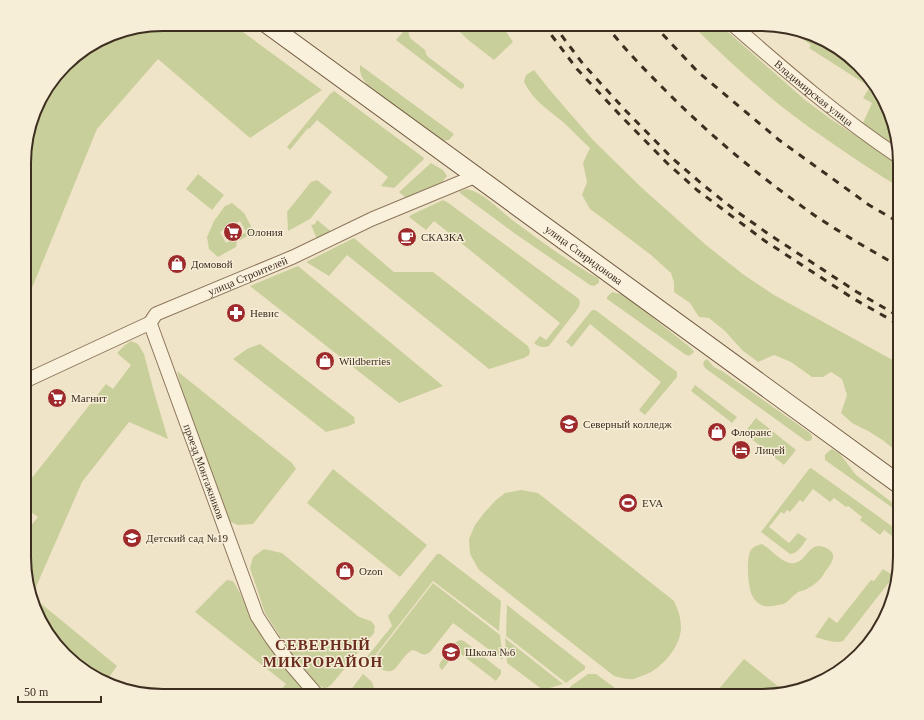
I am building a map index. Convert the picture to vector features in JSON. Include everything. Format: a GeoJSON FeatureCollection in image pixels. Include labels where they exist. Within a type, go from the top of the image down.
{"type":"FeatureCollection","features":[{"type":"Feature","properties":{"kind":"street","name":"улица Спиридонова"},"geometry":{"type":"LineString","coordinates":[[277,31],[893,480]]}},
{"type":"Feature","properties":{"kind":"street","name":"Владимирская улица"},"geometry":{"type":"LineString","coordinates":[[740,31],[831,108],[893,153]]}},
{"type":"Feature","properties":{"kind":"street","name":"улица Строителей"},"geometry":{"type":"LineString","coordinates":[[31,378],[150,323],[156,314],[293,257],[372,219],[476,176]]}},
{"type":"Feature","properties":{"kind":"street","name":"проезд Монтажников"},"geometry":{"type":"LineString","coordinates":[[150,323],[258,616],[272,639],[292,666],[312,689]]}},
{"type":"Feature","properties":{"kind":"green space"},"geometry":{"type":"Polygon","coordinates":[[[242,31],[322,90],[250,138],[158,59],[97,129],[31,290],[31,163],[35,129],[45,104],[58,82],[82,58],[104,45],[120,38],[145,32],[242,31]]]}},
{"type":"Feature","properties":{"kind":"green space"},"geometry":{"type":"Polygon","coordinates":[[[408,31],[410,38],[425,50],[427,56],[464,84],[464,87],[462,89],[459,88],[396,40],[403,32],[408,31]]]}},
{"type":"Feature","properties":{"kind":"green space"},"geometry":{"type":"Polygon","coordinates":[[[459,31],[506,31],[513,42],[494,60],[459,31]]]}},
{"type":"Feature","properties":{"kind":"green space"},"geometry":{"type":"Polygon","coordinates":[[[698,31],[727,31],[805,100],[832,120],[893,160],[893,184],[844,152],[790,113],[723,55],[698,31]]]}},
{"type":"Feature","properties":{"kind":"green space"},"geometry":{"type":"Polygon","coordinates":[[[798,36],[812,41],[842,58],[868,86],[809,48],[811,45],[798,36]]]}},
{"type":"Feature","properties":{"kind":"green space"},"geometry":{"type":"Polygon","coordinates":[[[360,65],[454,134],[449,140],[443,141],[368,86],[361,74],[360,65]]]}},
{"type":"Feature","properties":{"kind":"green space"},"geometry":{"type":"Polygon","coordinates":[[[534,70],[593,140],[642,188],[706,245],[744,275],[774,295],[893,360],[893,449],[868,431],[852,423],[841,413],[847,395],[842,379],[831,372],[823,377],[812,377],[791,362],[774,355],[758,362],[742,350],[725,331],[709,318],[699,317],[690,303],[674,292],[674,282],[671,273],[651,255],[590,209],[582,195],[587,182],[583,163],[590,148],[531,94],[524,82],[526,75],[534,70]]]}},
{"type":"Feature","properties":{"kind":"green space"},"geometry":{"type":"Polygon","coordinates":[[[869,88],[883,112],[889,129],[891,145],[862,125],[872,103],[863,98],[869,88]]]}},
{"type":"Feature","properties":{"kind":"green space"},"geometry":{"type":"Polygon","coordinates":[[[334,91],[424,158],[394,188],[381,186],[388,177],[317,120],[309,129],[308,128],[290,150],[287,147],[334,91]]]}},
{"type":"Feature","properties":{"kind":"green space"},"geometry":{"type":"Polygon","coordinates":[[[431,163],[443,170],[447,176],[442,182],[406,198],[399,192],[431,163]]]}},
{"type":"Feature","properties":{"kind":"green space"},"geometry":{"type":"Polygon","coordinates":[[[198,174],[224,195],[212,210],[186,189],[198,174]]]}},
{"type":"Feature","properties":{"kind":"green space"},"geometry":{"type":"Polygon","coordinates":[[[317,180],[332,192],[310,219],[288,231],[287,212],[311,182],[317,180]]]}},
{"type":"Feature","properties":{"kind":"green space"},"geometry":{"type":"Polygon","coordinates":[[[467,189],[480,194],[545,244],[598,278],[599,283],[594,286],[590,285],[514,233],[460,193],[460,191],[467,189]]]}},
{"type":"Feature","properties":{"kind":"green space"},"geometry":{"type":"Polygon","coordinates":[[[443,200],[579,299],[580,304],[578,308],[549,346],[541,347],[534,343],[540,336],[546,340],[560,323],[434,221],[426,230],[409,217],[443,200]]]}},
{"type":"Feature","properties":{"kind":"green space"},"geometry":{"type":"Polygon","coordinates":[[[232,203],[244,213],[252,228],[251,234],[240,240],[238,237],[246,232],[240,221],[220,232],[226,243],[235,238],[237,242],[236,247],[218,257],[209,249],[207,237],[214,221],[225,206],[232,203]]]}},
{"type":"Feature","properties":{"kind":"green space"},"geometry":{"type":"Polygon","coordinates":[[[317,220],[332,232],[317,239],[311,225],[315,224],[317,220]]]}},
{"type":"Feature","properties":{"kind":"green space"},"geometry":{"type":"Polygon","coordinates":[[[354,238],[394,272],[433,272],[528,346],[530,351],[529,355],[489,369],[347,255],[329,276],[306,262],[354,238]]]}},
{"type":"Feature","properties":{"kind":"green space"},"geometry":{"type":"Polygon","coordinates":[[[298,266],[443,386],[399,403],[250,286],[298,266]]]}},
{"type":"Feature","properties":{"kind":"green space"},"geometry":{"type":"Polygon","coordinates":[[[612,292],[627,297],[694,352],[689,356],[686,355],[607,299],[612,292]]]}},
{"type":"Feature","properties":{"kind":"green space"},"geometry":{"type":"Polygon","coordinates":[[[592,310],[598,312],[677,372],[677,377],[645,415],[639,410],[661,382],[590,324],[572,347],[566,342],[592,310]]]}},
{"type":"Feature","properties":{"kind":"green space"},"geometry":{"type":"Polygon","coordinates":[[[131,341],[138,344],[144,354],[168,439],[129,422],[82,482],[35,590],[31,566],[31,526],[38,517],[31,512],[31,479],[106,384],[113,389],[131,365],[117,353],[131,341]]]}},
{"type":"Feature","properties":{"kind":"green space"},"geometry":{"type":"Polygon","coordinates":[[[260,344],[354,417],[355,423],[326,432],[233,359],[247,349],[260,344]]]}},
{"type":"Feature","properties":{"kind":"green space"},"geometry":{"type":"Polygon","coordinates":[[[707,359],[714,367],[722,371],[810,433],[812,439],[810,441],[806,441],[705,368],[703,364],[707,359]]]}},
{"type":"Feature","properties":{"kind":"green space"},"geometry":{"type":"Polygon","coordinates":[[[177,371],[292,463],[296,469],[253,524],[238,525],[228,521],[188,415],[177,371]]]}},
{"type":"Feature","properties":{"kind":"green space"},"geometry":{"type":"Polygon","coordinates":[[[695,385],[737,417],[732,423],[691,391],[695,385]]]}},
{"type":"Feature","properties":{"kind":"green space"},"geometry":{"type":"Polygon","coordinates":[[[756,418],[796,450],[784,465],[744,433],[756,418]]]}},
{"type":"Feature","properties":{"kind":"green space"},"geometry":{"type":"Polygon","coordinates":[[[832,449],[840,454],[856,475],[893,503],[893,508],[825,460],[825,455],[832,449]]]}},
{"type":"Feature","properties":{"kind":"green space"},"geometry":{"type":"Polygon","coordinates":[[[811,468],[893,527],[893,537],[884,530],[880,535],[860,520],[862,517],[848,506],[846,507],[834,498],[830,502],[813,489],[803,502],[800,500],[790,512],[787,510],[784,514],[781,512],[769,527],[789,543],[798,533],[807,539],[798,551],[790,554],[761,532],[811,468]]]}},
{"type":"Feature","properties":{"kind":"green space"},"geometry":{"type":"Polygon","coordinates":[[[333,469],[427,545],[400,577],[307,503],[333,469]]]}},
{"type":"Feature","properties":{"kind":"green space"},"geometry":{"type":"Polygon","coordinates":[[[521,490],[538,493],[674,601],[680,620],[680,636],[673,651],[661,665],[647,674],[632,679],[614,676],[479,570],[470,554],[469,539],[475,525],[495,501],[505,493],[521,490]]]}},
{"type":"Feature","properties":{"kind":"green space"},"geometry":{"type":"Polygon","coordinates":[[[762,544],[783,560],[790,563],[796,563],[801,560],[811,549],[821,546],[831,551],[833,557],[822,577],[814,585],[798,592],[785,603],[774,606],[765,606],[758,603],[753,597],[748,575],[748,561],[750,552],[755,546],[762,544]]]}},
{"type":"Feature","properties":{"kind":"green space"},"geometry":{"type":"Polygon","coordinates":[[[264,549],[282,553],[359,617],[371,621],[375,626],[374,633],[331,685],[325,689],[317,684],[290,652],[265,613],[250,568],[253,557],[264,549]]]}},
{"type":"Feature","properties":{"kind":"green space"},"geometry":{"type":"Polygon","coordinates":[[[437,554],[440,554],[501,601],[499,631],[433,581],[370,662],[366,658],[392,626],[388,616],[437,554]]]}},
{"type":"Feature","properties":{"kind":"green space"},"geometry":{"type":"Polygon","coordinates":[[[883,569],[892,574],[890,581],[843,641],[833,642],[815,637],[829,617],[837,623],[871,580],[874,581],[883,569]]]}},
{"type":"Feature","properties":{"kind":"green space"},"geometry":{"type":"Polygon","coordinates":[[[227,580],[233,581],[239,590],[253,620],[286,669],[302,689],[282,689],[286,684],[195,612],[227,580]]]}},
{"type":"Feature","properties":{"kind":"green space"},"geometry":{"type":"Polygon","coordinates":[[[433,583],[500,635],[503,660],[453,623],[431,651],[423,654],[412,650],[392,671],[380,669],[371,663],[433,583]]]}},
{"type":"Feature","properties":{"kind":"green space"},"geometry":{"type":"Polygon","coordinates":[[[39,602],[117,666],[109,677],[82,662],[58,638],[39,602]]]}},
{"type":"Feature","properties":{"kind":"green space"},"geometry":{"type":"Polygon","coordinates":[[[507,605],[585,666],[585,669],[566,683],[506,636],[507,605]]]}},
{"type":"Feature","properties":{"kind":"green space"},"geometry":{"type":"Polygon","coordinates":[[[505,638],[563,684],[542,689],[507,663],[505,638]]]}},
{"type":"Feature","properties":{"kind":"green space"},"geometry":{"type":"Polygon","coordinates":[[[460,640],[464,641],[501,670],[501,674],[496,681],[457,651],[442,670],[439,666],[440,663],[456,642],[460,640]]]}},
{"type":"Feature","properties":{"kind":"green space"},"geometry":{"type":"Polygon","coordinates":[[[744,659],[780,688],[761,689],[719,689],[744,659]]]}},
{"type":"Feature","properties":{"kind":"green space"},"geometry":{"type":"Polygon","coordinates":[[[363,674],[372,682],[374,688],[373,689],[351,689],[363,674]]]}},
{"type":"Feature","properties":{"kind":"green space"},"geometry":{"type":"Polygon","coordinates":[[[588,674],[596,674],[616,689],[569,689],[588,674]]]}},
{"type":"Feature","properties":{"kind":"railway"},"geometry":{"type":"LineString","coordinates":[[548,31],[577,69],[620,115],[667,163],[697,190],[765,241],[854,299],[893,321]]}},
{"type":"Feature","properties":{"kind":"railway"},"geometry":{"type":"LineString","coordinates":[[558,31],[583,64],[626,111],[672,158],[702,184],[770,235],[857,292],[893,313]]}},
{"type":"Feature","properties":{"kind":"railway"},"geometry":{"type":"LineString","coordinates":[[611,31],[632,56],[678,103],[736,155],[817,217],[893,263]]}},
{"type":"Feature","properties":{"kind":"railway"},"geometry":{"type":"LineString","coordinates":[[660,31],[698,72],[779,140],[869,205],[893,219]]}},
{"type":"Feature","properties":{"kind":"place","name":"Олония"},"geometry":{"type":"Point","coordinates":[233,232]}},
{"type":"Feature","properties":{"kind":"place","name":"СКАЗКА"},"geometry":{"type":"Point","coordinates":[407,237]}},
{"type":"Feature","properties":{"kind":"place","name":"Домовой"},"geometry":{"type":"Point","coordinates":[177,264]}},
{"type":"Feature","properties":{"kind":"place","name":"Невис"},"geometry":{"type":"Point","coordinates":[236,313]}},
{"type":"Feature","properties":{"kind":"place","name":"Wildberries"},"geometry":{"type":"Point","coordinates":[325,361]}},
{"type":"Feature","properties":{"kind":"place","name":"Магнит"},"geometry":{"type":"Point","coordinates":[57,398]}},
{"type":"Feature","properties":{"kind":"place","name":"Северный колледж"},"geometry":{"type":"Point","coordinates":[569,424]}},
{"type":"Feature","properties":{"kind":"place","name":"Флоранс"},"geometry":{"type":"Point","coordinates":[717,432]}},
{"type":"Feature","properties":{"kind":"place","name":"Лицей"},"geometry":{"type":"Point","coordinates":[741,450]}},
{"type":"Feature","properties":{"kind":"place","name":"EVA"},"geometry":{"type":"Point","coordinates":[628,503]}},
{"type":"Feature","properties":{"kind":"place","name":"Детский сад №19"},"geometry":{"type":"Point","coordinates":[132,538]}},
{"type":"Feature","properties":{"kind":"place","name":"Ozon"},"geometry":{"type":"Point","coordinates":[345,571]}},
{"type":"Feature","properties":{"kind":"place","name":"Школа №6"},"geometry":{"type":"Point","coordinates":[451,652]}},
{"type":"Feature","properties":{"kind":"district","name":"СЕВЕРНЫЙ МИКРОРАЙОН"},"geometry":{"type":"Point","coordinates":[323,654]}}]}
